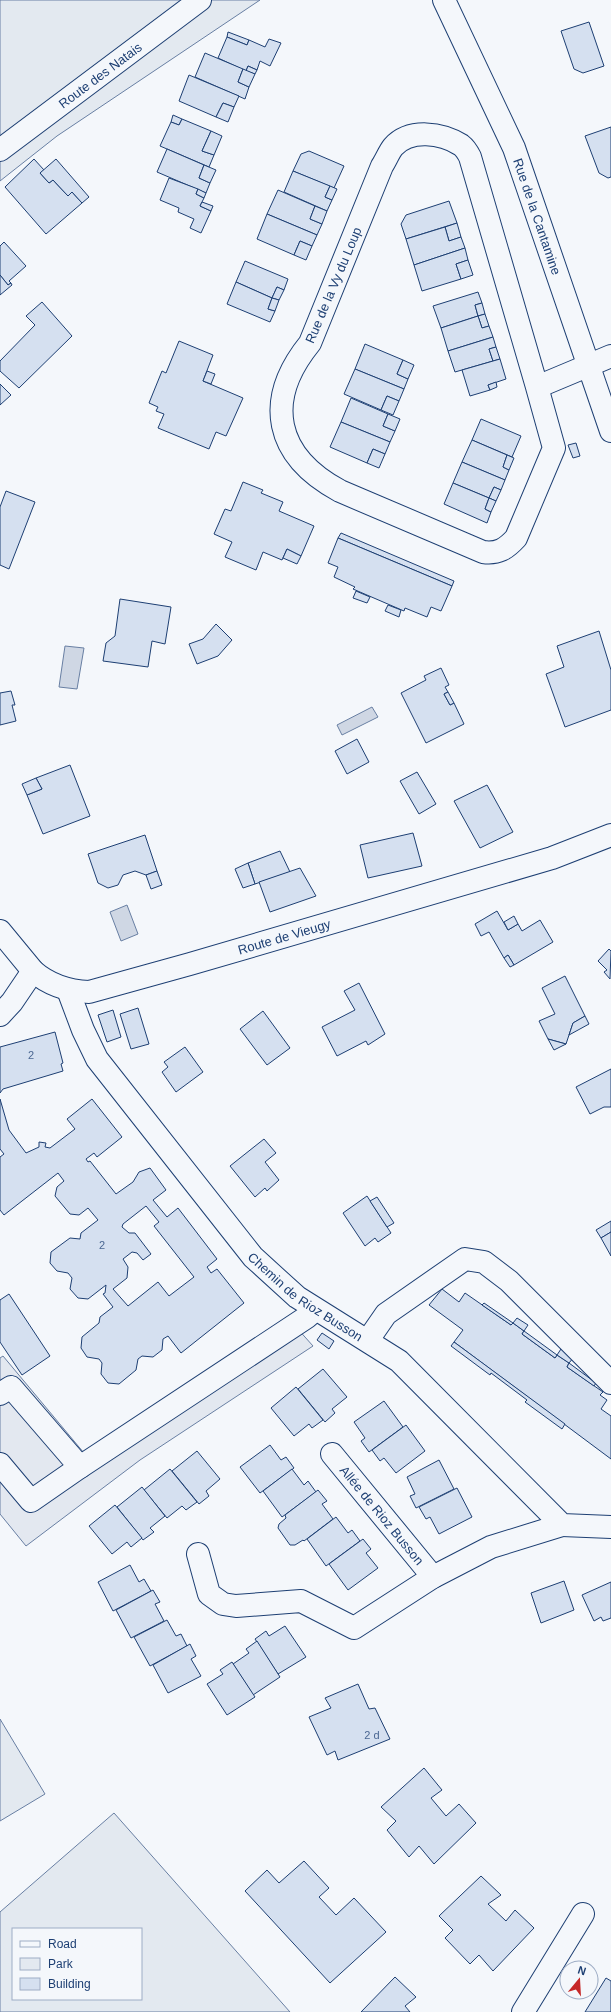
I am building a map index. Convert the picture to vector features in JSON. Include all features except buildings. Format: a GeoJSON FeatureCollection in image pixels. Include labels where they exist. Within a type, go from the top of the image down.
{"type":"FeatureCollection","features":[{"type":"Feature","properties":{"kind":"street","name":"Route des Natais"},"geometry":{"type":"LineString","coordinates":[[0,150],[200,0]]}},
{"type":"Feature","properties":{"kind":"street","name":"Rue de la Cantamine"},"geometry":{"type":"LineString","coordinates":[[443,3],[464,38],[514,148],[611,431]]}},
{"type":"Feature","properties":{"kind":"street","name":"Rue de la Vy du Loup"},"geometry":{"type":"LineString","coordinates":[[423,134],[444,138],[462,146],[470,157],[537,386],[554,448],[516,538],[506,548],[493,553],[482,552],[340,492],[321,481],[291,449],[282,425],[281,403],[287,381],[298,358],[310,343],[382,166],[393,147],[407,137],[423,134]]}},
{"type":"Feature","properties":{"kind":"street"},"geometry":{"type":"LineString","coordinates":[[537,386],[611,356]]}},
{"type":"Feature","properties":{"kind":"street","name":"Route de Vieugy"},"geometry":{"type":"LineString","coordinates":[[589,844],[611,826]]}},
{"type":"Feature","properties":{"kind":"street","name":"Route de Vieugy"},"geometry":{"type":"LineString","coordinates":[[0,931],[28,967],[42,978],[68,990],[89,992],[552,858],[611,835]]}},
{"type":"Feature","properties":{"kind":"street"},"geometry":{"type":"LineString","coordinates":[[0,1015],[12,1002],[33,971]]}},
{"type":"Feature","properties":{"kind":"street","name":"Chemin de Rioz Busson"},"geometry":{"type":"LineString","coordinates":[[68,990],[83,1030],[97,1059],[253,1257],[297,1297],[315,1310],[368,1340],[399,1361],[562,1525]]}},
{"type":"Feature","properties":{"kind":"street"},"geometry":{"type":"LineString","coordinates":[[368,1340],[386,1314],[465,1259],[484,1262],[509,1281],[607,1373]]}},
{"type":"Feature","properties":{"kind":"street"},"geometry":{"type":"LineString","coordinates":[[0,1464],[31,1501],[307,1317],[315,1310]]}},
{"type":"Feature","properties":{"kind":"street"},"geometry":{"type":"LineString","coordinates":[[0,1394],[11,1386],[80,1467]]}},
{"type":"Feature","properties":{"kind":"street","name":"Allée de Rioz Busson"},"geometry":{"type":"LineString","coordinates":[[332,1454],[433,1576]]}},
{"type":"Feature","properties":{"kind":"street"},"geometry":{"type":"LineString","coordinates":[[562,1525],[611,1528]]}},
{"type":"Feature","properties":{"kind":"street","name":"Allée de Rioz Busson"},"geometry":{"type":"LineString","coordinates":[[198,1554],[209,1594],[223,1604],[236,1606],[301,1601],[354,1628],[433,1576],[491,1547],[562,1525]]}},
{"type":"Feature","properties":{"kind":"street"},"geometry":{"type":"LineString","coordinates":[[523,2012],[583,1914]]}},
{"type":"Feature","properties":{"kind":"green space"},"geometry":{"type":"Polygon","coordinates":[[[0,0],[260,0],[57,136],[0,181],[0,0]]]}},
{"type":"Feature","properties":{"kind":"green space"},"geometry":{"type":"Polygon","coordinates":[[[0,1719],[45,1794],[0,1821],[0,1719]]]}},
{"type":"Feature","properties":{"kind":"green space"},"geometry":{"type":"Polygon","coordinates":[[[114,1813],[290,2012],[0,2012],[0,1912],[114,1813]]]}},
{"type":"Feature","properties":{"kind":"shaded area"},"geometry":{"type":"Polygon","coordinates":[[[65,646],[84,648],[77,689],[59,687],[65,646]]]}},
{"type":"Feature","properties":{"kind":"shaded area"},"geometry":{"type":"Polygon","coordinates":[[[372,707],[378,717],[342,735],[337,725],[372,707]]]}},
{"type":"Feature","properties":{"kind":"shaded area"},"geometry":{"type":"Polygon","coordinates":[[[127,905],[138,934],[121,941],[110,912],[127,905]]]}},
{"type":"Feature","properties":{"kind":"shaded area"},"geometry":{"type":"Polygon","coordinates":[[[288,1318],[313,1346],[140,1460],[26,1546],[0,1514],[0,1358],[3,1356],[84,1453],[288,1318]]]}}]}
